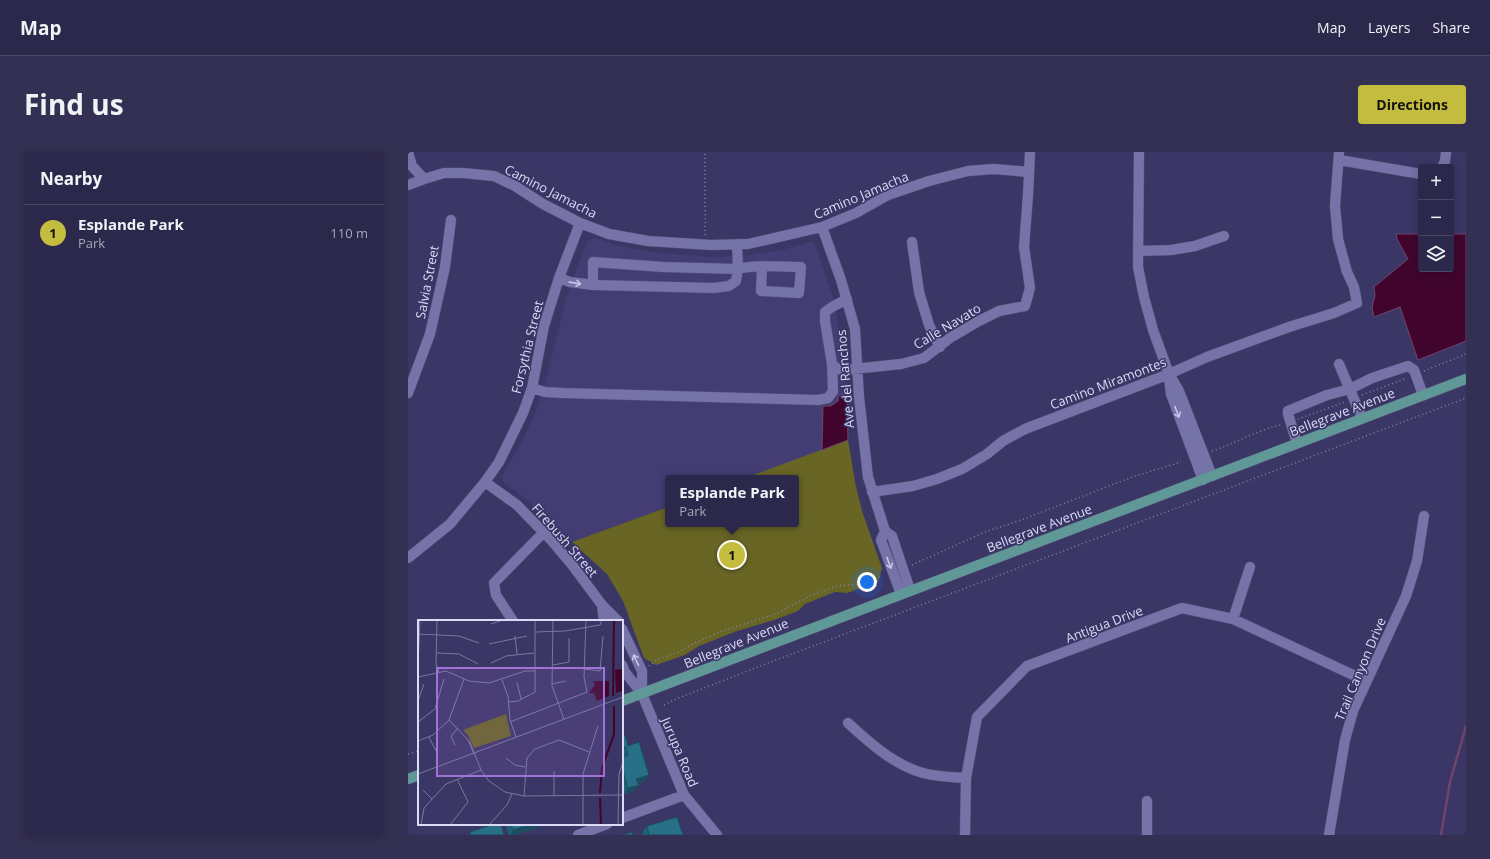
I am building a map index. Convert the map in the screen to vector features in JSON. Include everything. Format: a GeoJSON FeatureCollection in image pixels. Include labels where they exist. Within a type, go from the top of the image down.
{"type":"FeatureCollection","features":[{"type":"Feature","properties":{"kind":"main road","name":"Bellegrave Avenue"},"geometry":{"type":"LineString","coordinates":[[623,700],[642,694],[805,630],[1466,379]]}},
{"type":"Feature","properties":{"kind":"main road"},"geometry":{"type":"LineString","coordinates":[[408,779],[418,775]]}},
{"type":"Feature","properties":{"kind":"street"},"geometry":{"type":"LineString","coordinates":[[408,152],[412,166],[424,179]]}},
{"type":"Feature","properties":{"kind":"street"},"geometry":{"type":"LineString","coordinates":[[1029,172],[1030,152]]}},
{"type":"Feature","properties":{"kind":"street"},"geometry":{"type":"LineString","coordinates":[[1139,152],[1138,267],[1144,297],[1153,330],[1169,374],[1179,392],[1208,478]]}},
{"type":"Feature","properties":{"kind":"street"},"geometry":{"type":"LineString","coordinates":[[1444,164],[1446,152]]}},
{"type":"Feature","properties":{"kind":"street"},"geometry":{"type":"LineString","coordinates":[[1339,156],[1418,173]]}},
{"type":"Feature","properties":{"kind":"street","name":"Camino Miramontes"},"geometry":{"type":"LineString","coordinates":[[872,492],[913,486],[943,476],[962,468],[987,454],[1003,441],[1025,429],[1169,374],[1208,357],[1289,327],[1334,313],[1357,303],[1354,288],[1347,272],[1338,239],[1335,206],[1339,156]]}},
{"type":"Feature","properties":{"kind":"street","name":"Camino Jamacha"},"geometry":{"type":"LineString","coordinates":[[408,185],[444,173],[494,176],[515,186],[543,204],[580,223],[609,234],[648,241],[711,245],[748,244],[822,227],[856,213],[888,195],[968,170],[994,169],[1029,172]]}},
{"type":"Feature","properties":{"kind":"street","name":"Calle Navato"},"geometry":{"type":"LineString","coordinates":[[832,364],[836,368],[844,370],[902,364],[924,358],[950,338],[977,322],[999,311],[1025,306],[1030,288],[1024,247],[1029,172]]}},
{"type":"Feature","properties":{"kind":"street","name":"Salvia Street"},"geometry":{"type":"LineString","coordinates":[[408,393],[430,334],[445,267],[451,220]]}},
{"type":"Feature","properties":{"kind":"street","name":"Forsythia Street"},"geometry":{"type":"LineString","coordinates":[[408,558],[450,524],[485,482],[503,455],[523,413],[532,388],[544,326],[559,278],[580,223]]}},
{"type":"Feature","properties":{"kind":"street","name":"Ave del Ranchos"},"geometry":{"type":"LineString","coordinates":[[822,227],[847,299],[855,329],[859,396],[868,477],[885,531],[881,540],[906,592]]}},
{"type":"Feature","properties":{"kind":"street"},"geometry":{"type":"LineString","coordinates":[[1138,251],[1172,250],[1195,246],[1224,236]]}},
{"type":"Feature","properties":{"kind":"street"},"geometry":{"type":"LineString","coordinates":[[912,242],[919,292],[940,347]]}},
{"type":"Feature","properties":{"kind":"street"},"geometry":{"type":"LineString","coordinates":[[559,278],[570,282],[592,285],[713,288],[729,286],[736,281],[738,268],[737,244]]}},
{"type":"Feature","properties":{"kind":"street"},"geometry":{"type":"LineString","coordinates":[[592,285],[593,262],[663,267],[738,268],[746,267],[762,267],[801,267],[799,292],[761,291],[762,267]]}},
{"type":"Feature","properties":{"kind":"street"},"geometry":{"type":"LineString","coordinates":[[532,388],[544,392],[562,393],[818,400],[828,398],[833,391],[832,364],[824,320],[825,312],[847,299]]}},
{"type":"Feature","properties":{"kind":"street"},"geometry":{"type":"LineString","coordinates":[[1339,364],[1362,418]]}},
{"type":"Feature","properties":{"kind":"street"},"geometry":{"type":"LineString","coordinates":[[1297,443],[1288,411],[1292,408],[1326,395],[1352,394],[1372,378],[1401,367],[1408,366],[1412,367],[1416,374],[1423,395]]}},
{"type":"Feature","properties":{"kind":"street","name":"Firebush Street"},"geometry":{"type":"LineString","coordinates":[[485,482],[517,505],[544,532],[573,566],[602,605],[617,620]]}},
{"type":"Feature","properties":{"kind":"street","name":"Trail Canyon Drive"},"geometry":{"type":"LineString","coordinates":[[1329,835],[1345,740],[1353,711],[1406,596],[1416,561],[1424,516]]}},
{"type":"Feature","properties":{"kind":"street"},"geometry":{"type":"LineString","coordinates":[[512,620],[496,595],[494,583],[544,532]]}},
{"type":"Feature","properties":{"kind":"street"},"geometry":{"type":"LineString","coordinates":[[1233,619],[1250,567]]}},
{"type":"Feature","properties":{"kind":"street","name":"Firebush Street"},"geometry":{"type":"LineString","coordinates":[[602,605],[604,620]]}},
{"type":"Feature","properties":{"kind":"street","name":"Antigua Drive"},"geometry":{"type":"LineString","coordinates":[[965,835],[966,778],[977,717],[1027,666],[1182,608],[1233,619],[1366,681]]}},
{"type":"Feature","properties":{"kind":"street"},"geometry":{"type":"LineString","coordinates":[[623,631],[642,671],[642,694]]}},
{"type":"Feature","properties":{"kind":"street"},"geometry":{"type":"LineString","coordinates":[[623,667],[642,694]]}},
{"type":"Feature","properties":{"kind":"street","name":"Jurupa Road"},"geometry":{"type":"LineString","coordinates":[[642,694],[684,795],[717,835]]}},
{"type":"Feature","properties":{"kind":"street"},"geometry":{"type":"LineString","coordinates":[[848,723],[887,755],[902,764],[921,772],[934,775],[966,778]]}},
{"type":"Feature","properties":{"kind":"street"},"geometry":{"type":"LineString","coordinates":[[623,818],[684,795]]}},
{"type":"Feature","properties":{"kind":"street"},"geometry":{"type":"LineString","coordinates":[[1147,801],[1147,835]]}},
{"type":"Feature","properties":{"kind":"street"},"geometry":{"type":"LineString","coordinates":[[578,835],[604,825]]}},
{"type":"Feature","properties":{"kind":"path"},"geometry":{"type":"LineString","coordinates":[[705,152],[705,236]]}},
{"type":"Feature","properties":{"kind":"path"},"geometry":{"type":"LineString","coordinates":[[1212,451],[1230,445],[1255,432],[1290,422],[1352,394],[1416,374],[1466,354]]}},
{"type":"Feature","properties":{"kind":"path"},"geometry":{"type":"LineString","coordinates":[[664,705],[770,662],[1466,398]]}},
{"type":"Feature","properties":{"kind":"path"},"geometry":{"type":"LineString","coordinates":[[912,565],[985,532],[1024,519],[1079,496],[1132,477],[1181,462]]}},
{"type":"Feature","properties":{"kind":"path"},"geometry":{"type":"LineString","coordinates":[[647,667],[657,660],[678,652],[722,631],[773,615],[810,596],[836,586],[858,584],[882,576]]}},
{"type":"Feature","properties":{"kind":"path"},"geometry":{"type":"LineString","coordinates":[[408,754],[418,751]]}},
{"type":"Feature","properties":{"kind":"shaded area"},"geometry":{"type":"Polygon","coordinates":[[[1396,234],[1418,234],[1418,272],[1454,272],[1454,234],[1466,234],[1466,341],[1418,360],[1400,307],[1374,317],[1372,307],[1375,296],[1374,287],[1408,259],[1397,239],[1396,234]]]}},
{"type":"Feature","properties":{"kind":"shaded area"},"geometry":{"type":"Polygon","coordinates":[[[594,238],[618,246],[657,253],[714,257],[749,255],[786,249],[811,242],[815,244],[833,297],[837,315],[847,395],[839,395],[838,401],[831,406],[823,406],[822,450],[753,475],[665,475],[665,508],[572,542],[525,498],[504,483],[502,476],[522,442],[537,408],[546,379],[566,298],[587,242],[594,238]]]}},
{"type":"Feature","properties":{"kind":"shaded area"},"geometry":{"type":"Polygon","coordinates":[[[839,395],[847,395],[848,440],[822,450],[823,406],[831,406],[838,401],[839,395]]]}},
{"type":"Feature","properties":{"kind":"shaded area"},"geometry":{"type":"Polygon","coordinates":[[[848,440],[856,487],[863,514],[882,568],[878,582],[847,593],[835,592],[805,604],[798,611],[737,631],[699,646],[685,655],[656,665],[644,658],[623,601],[607,574],[572,542],[665,508],[665,527],[799,527],[799,475],[753,475],[848,440]]]}},
{"type":"Feature","properties":{"kind":"building"},"geometry":{"type":"Polygon","coordinates":[[[625,735],[628,746],[639,742],[649,775],[636,779],[639,785],[628,788],[623,771],[623,757],[628,755],[626,747],[623,748],[623,736],[625,735]]]}},
{"type":"Feature","properties":{"kind":"building"},"geometry":{"type":"Polygon","coordinates":[[[677,817],[683,835],[649,835],[647,826],[677,817]]]}},
{"type":"Feature","properties":{"kind":"building"},"geometry":{"type":"Polygon","coordinates":[[[491,825],[501,825],[504,835],[471,835],[470,832],[491,825]]]}},
{"type":"Feature","properties":{"kind":"building"},"geometry":{"type":"Polygon","coordinates":[[[511,825],[530,825],[513,830],[511,825]]]}},
{"type":"Feature","properties":{"kind":"building"},"geometry":{"type":"Polygon","coordinates":[[[632,832],[633,835],[622,835],[632,832]]]}},
{"type":"Feature","properties":{"kind":"waterway"},"geometry":{"type":"LineString","coordinates":[[1441,835],[1450,782],[1466,726]]}},
{"type":"Feature","properties":{"kind":"place","name":"Esplande Park"},"geometry":{"type":"Point","coordinates":[732,555]}}]}
